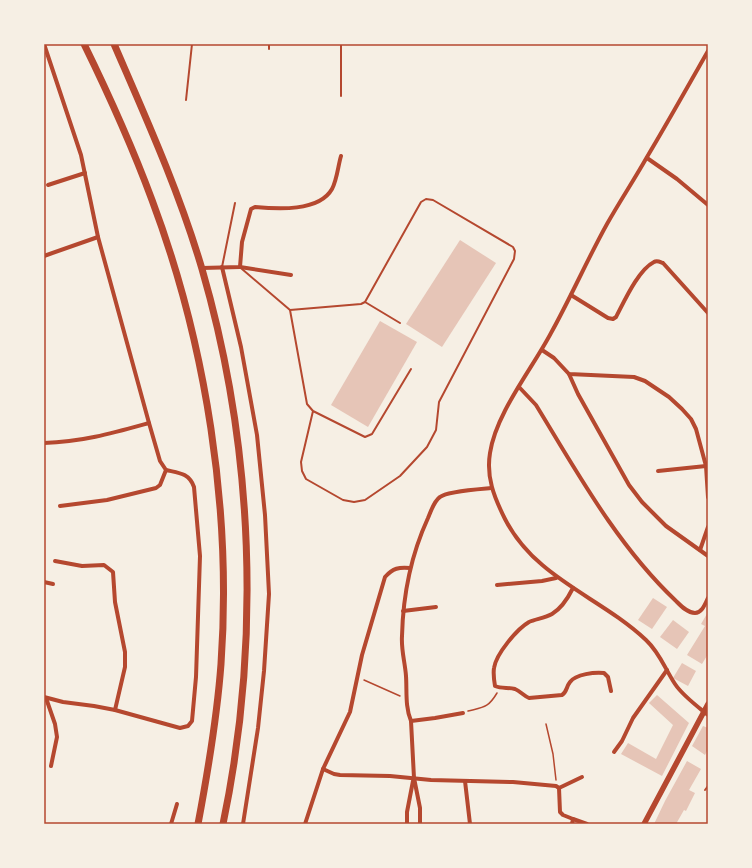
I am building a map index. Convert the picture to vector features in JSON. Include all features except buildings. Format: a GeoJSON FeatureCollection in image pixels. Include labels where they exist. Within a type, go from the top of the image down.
{"type":"FeatureCollection","features":[{"type":"Feature","properties":{"kind":"highway"},"geometry":{"type":"LineString","coordinates":[[84,44],[121,122],[153,201],[176,272],[206,400],[216,470],[221,522],[222,620],[221,664],[214,729],[198,824]]}},
{"type":"Feature","properties":{"kind":"highway"},"geometry":{"type":"LineString","coordinates":[[114,44],[145,114],[176,191],[202,268],[216,319],[230,386],[241,468],[246,551],[247,615],[244,672],[238,731],[223,824]]}},
{"type":"Feature","properties":{"kind":"main road"},"geometry":{"type":"LineString","coordinates":[[644,824],[706,713],[708,704]]}},
{"type":"Feature","properties":{"kind":"street"},"geometry":{"type":"LineString","coordinates":[[44,44],[81,155],[98,237],[160,460],[166,470],[178,472],[191,479],[194,487],[200,556],[196,677],[192,721],[188,726],[180,728],[115,710],[45,698]]}},
{"type":"Feature","properties":{"kind":"street"},"geometry":{"type":"LineString","coordinates":[[706,713],[676,686],[661,658],[630,626],[603,607],[556,578],[539,564],[515,536],[505,520],[491,488],[490,454],[496,430],[502,415],[542,350],[608,223],[708,51]]}},
{"type":"Feature","properties":{"kind":"street"},"geometry":{"type":"LineString","coordinates":[[240,267],[242,242],[251,209],[255,207],[294,208],[316,202],[328,194],[332,188],[341,156]]}},
{"type":"Feature","properties":{"kind":"street"},"geometry":{"type":"LineString","coordinates":[[647,158],[677,179],[708,205]]}},
{"type":"Feature","properties":{"kind":"street"},"geometry":{"type":"LineString","coordinates":[[48,185],[85,173]]}},
{"type":"Feature","properties":{"kind":"street"},"geometry":{"type":"LineString","coordinates":[[44,256],[98,237]]}},
{"type":"Feature","properties":{"kind":"street"},"geometry":{"type":"LineString","coordinates":[[571,295],[608,318],[613,319],[616,317],[638,277],[654,262],[659,261],[663,263],[708,313]]}},
{"type":"Feature","properties":{"kind":"street"},"geometry":{"type":"LineString","coordinates":[[222,267],[241,347],[256,429],[265,515],[268,578],[264,671],[258,728],[243,824]]}},
{"type":"Feature","properties":{"kind":"street"},"geometry":{"type":"LineString","coordinates":[[202,268],[240,267],[291,275]]}},
{"type":"Feature","properties":{"kind":"street"},"geometry":{"type":"LineString","coordinates":[[542,350],[554,358],[568,374],[630,485],[642,502],[666,526],[708,556]]}},
{"type":"Feature","properties":{"kind":"street"},"geometry":{"type":"LineString","coordinates":[[568,374],[634,377],[645,381],[682,409],[691,419],[696,429],[707,466],[708,497]]}},
{"type":"Feature","properties":{"kind":"street"},"geometry":{"type":"LineString","coordinates":[[519,387],[536,405],[585,484],[640,563],[665,590],[690,612],[695,613],[703,609],[708,598]]}},
{"type":"Feature","properties":{"kind":"street"},"geometry":{"type":"LineString","coordinates":[[44,443],[66,443],[97,438],[149,423]]}},
{"type":"Feature","properties":{"kind":"street"},"geometry":{"type":"LineString","coordinates":[[658,471],[707,466]]}},
{"type":"Feature","properties":{"kind":"street"},"geometry":{"type":"LineString","coordinates":[[60,506],[107,500],[156,488],[160,486],[166,470]]}},
{"type":"Feature","properties":{"kind":"street"},"geometry":{"type":"LineString","coordinates":[[420,824],[420,808],[414,778],[412,721],[408,713],[406,675],[402,648],[403,611],[410,568],[421,532],[436,501],[441,496],[491,488]]}},
{"type":"Feature","properties":{"kind":"street"},"geometry":{"type":"LineString","coordinates":[[700,550],[708,527]]}},
{"type":"Feature","properties":{"kind":"street"},"geometry":{"type":"LineString","coordinates":[[55,560],[82,566],[104,565],[114,572],[116,602],[125,652],[125,667],[115,710]]}},
{"type":"Feature","properties":{"kind":"street"},"geometry":{"type":"LineString","coordinates":[[305,824],[323,769],[350,712],[367,634],[385,577],[390,570],[398,567],[410,568]]}},
{"type":"Feature","properties":{"kind":"street"},"geometry":{"type":"LineString","coordinates":[[497,585],[542,581],[556,578]]}},
{"type":"Feature","properties":{"kind":"street"},"geometry":{"type":"LineString","coordinates":[[44,582],[53,584]]}},
{"type":"Feature","properties":{"kind":"street"},"geometry":{"type":"LineString","coordinates":[[573,588],[562,606],[552,614],[530,622],[518,630],[498,656],[494,668],[494,679],[496,686],[517,690],[529,698],[562,695],[566,692],[571,681],[577,677],[597,672],[604,672],[608,677],[611,691]]}},
{"type":"Feature","properties":{"kind":"street"},"geometry":{"type":"LineString","coordinates":[[403,611],[436,607]]}},
{"type":"Feature","properties":{"kind":"street"},"geometry":{"type":"LineString","coordinates":[[614,752],[641,707],[667,670]]}},
{"type":"Feature","properties":{"kind":"street"},"geometry":{"type":"LineString","coordinates":[[45,698],[55,724],[57,737],[51,766]]}},
{"type":"Feature","properties":{"kind":"street"},"geometry":{"type":"LineString","coordinates":[[412,721],[463,713]]}},
{"type":"Feature","properties":{"kind":"street"},"geometry":{"type":"LineString","coordinates":[[323,769],[340,775],[513,782],[558,787],[582,777]]}},
{"type":"Feature","properties":{"kind":"street"},"geometry":{"type":"LineString","coordinates":[[407,824],[407,812],[414,778]]}},
{"type":"Feature","properties":{"kind":"street"},"geometry":{"type":"LineString","coordinates":[[465,781],[470,824]]}},
{"type":"Feature","properties":{"kind":"street"},"geometry":{"type":"LineString","coordinates":[[558,787],[560,812],[563,815],[587,824]]}},
{"type":"Feature","properties":{"kind":"street"},"geometry":{"type":"LineString","coordinates":[[171,824],[177,804]]}},
{"type":"Feature","properties":{"kind":"street"},"geometry":{"type":"LineString","coordinates":[[572,824],[573,819]]}},
{"type":"Feature","properties":{"kind":"lane"},"geometry":{"type":"LineString","coordinates":[[186,100],[192,44]]}},
{"type":"Feature","properties":{"kind":"lane"},"geometry":{"type":"LineString","coordinates":[[269,44],[269,49]]}},
{"type":"Feature","properties":{"kind":"lane"},"geometry":{"type":"LineString","coordinates":[[341,44],[341,96]]}},
{"type":"Feature","properties":{"kind":"lane"},"geometry":{"type":"LineString","coordinates":[[290,310],[361,304],[365,302],[421,202],[426,199],[433,200],[513,247],[515,251],[514,259],[438,402],[436,430],[430,442],[400,476],[365,500],[354,502],[343,500],[306,479],[302,471],[301,462],[313,412]]}},
{"type":"Feature","properties":{"kind":"lane"},"geometry":{"type":"LineString","coordinates":[[222,267],[235,203]]}},
{"type":"Feature","properties":{"kind":"lane"},"geometry":{"type":"LineString","coordinates":[[240,267],[290,310],[307,404],[313,412],[365,436],[372,434],[411,369]]}},
{"type":"Feature","properties":{"kind":"lane"},"geometry":{"type":"LineString","coordinates":[[365,302],[400,323]]}},
{"type":"Feature","properties":{"kind":"lane"},"geometry":{"type":"LineString","coordinates":[[705,790],[708,786]]}},
{"type":"Feature","properties":{"kind":"path"},"geometry":{"type":"LineString","coordinates":[[358,678],[407,698]]}},
{"type":"Feature","properties":{"kind":"path"},"geometry":{"type":"LineString","coordinates":[[463,713],[486,707],[490,704],[501,688]]}},
{"type":"Feature","properties":{"kind":"path"},"geometry":{"type":"LineString","coordinates":[[546,724],[553,754],[558,787]]}}]}
